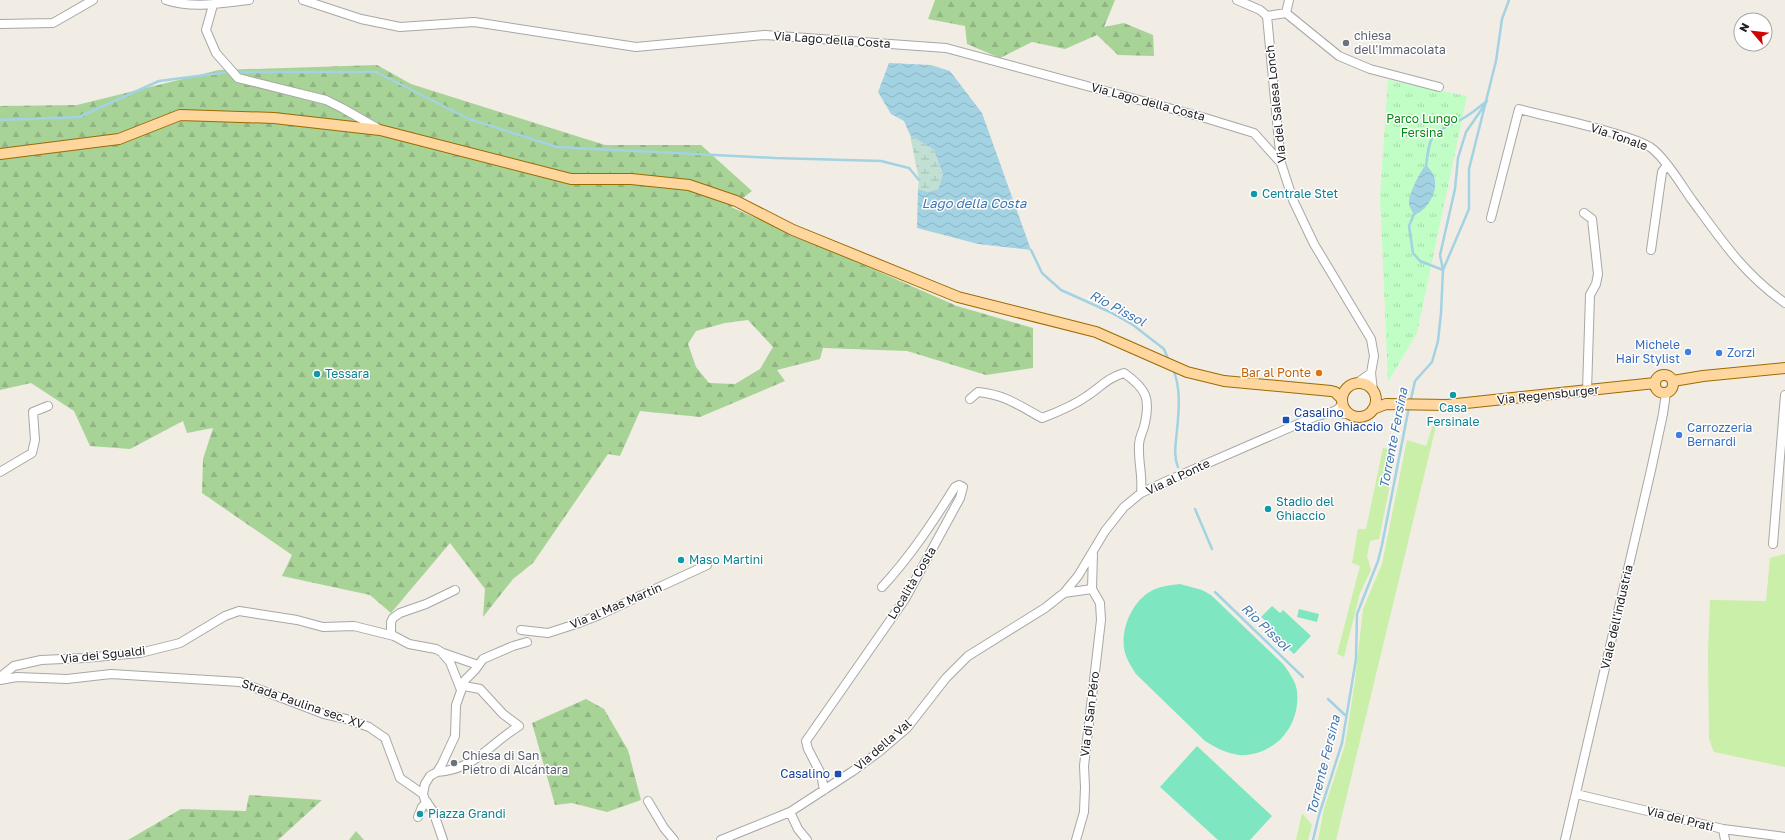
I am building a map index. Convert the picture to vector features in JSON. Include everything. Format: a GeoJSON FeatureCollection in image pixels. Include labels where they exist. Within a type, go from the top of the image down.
{"type":"FeatureCollection","features":[{"type":"Feature","properties":{"kind":"main road"},"geometry":{"type":"LineString","coordinates":[[0,154],[119,138],[180,115],[274,118],[380,130],[571,179],[631,179],[689,186],[736,201],[792,230],[958,297],[1096,332],[1187,372],[1224,381],[1335,392],[1343,401],[1347,412],[1360,417],[1365,416],[1373,409],[1386,404],[1366,385],[1316,389]]}},
{"type":"Feature","properties":{"kind":"main road"},"geometry":{"type":"LineString","coordinates":[[1673,381],[1703,376],[1785,368]]}},
{"type":"Feature","properties":{"kind":"main road"},"geometry":{"type":"LineString","coordinates":[[1662,374],[1668,375],[1673,381],[1672,388],[1666,393],[1658,391],[1654,383],[1657,377],[1662,374]]}},
{"type":"Feature","properties":{"kind":"main road","name":"Via Regensburger"},"geometry":{"type":"LineString","coordinates":[[1386,404],[1442,405],[1654,383]]}},
{"type":"Feature","properties":{"kind":"main road"},"geometry":{"type":"LineString","coordinates":[[1343,401],[1346,389],[1354,385]]}},
{"type":"Feature","properties":{"kind":"main road"},"geometry":{"type":"LineString","coordinates":[[1373,409],[1376,403],[1374,393]]}},
{"type":"Feature","properties":{"kind":"street"},"geometry":{"type":"LineString","coordinates":[[0,24],[53,23],[93,0]]}},
{"type":"Feature","properties":{"kind":"street"},"geometry":{"type":"LineString","coordinates":[[166,0],[177,4],[213,5],[249,0]]}},
{"type":"Feature","properties":{"kind":"street","name":"Via Lago della Costa"},"geometry":{"type":"LineString","coordinates":[[303,0],[361,19],[400,27],[474,22],[636,47],[765,35],[946,48],[1202,116],[1254,133],[1281,163]]}},
{"type":"Feature","properties":{"kind":"street"},"geometry":{"type":"LineString","coordinates":[[1237,0],[1260,10],[1266,16],[1286,13],[1339,56],[1370,69],[1439,87]]}},
{"type":"Feature","properties":{"kind":"street"},"geometry":{"type":"LineString","coordinates":[[1286,13],[1289,0]]}},
{"type":"Feature","properties":{"kind":"street"},"geometry":{"type":"LineString","coordinates":[[213,5],[206,30],[216,53],[237,76],[258,84],[302,93],[326,100],[380,130]]}},
{"type":"Feature","properties":{"kind":"street","name":"Via del Salesa Lonch"},"geometry":{"type":"LineString","coordinates":[[1266,16],[1281,163],[1293,200],[1314,244],[1371,339],[1374,356],[1371,373],[1374,393]]}},
{"type":"Feature","properties":{"kind":"street","name":"Via Tonale"},"geometry":{"type":"LineString","coordinates":[[1490,218],[1519,109],[1547,117],[1572,121],[1620,135],[1651,148],[1666,165],[1736,260],[1764,288],[1785,303]]}},
{"type":"Feature","properties":{"kind":"street"},"geometry":{"type":"LineString","coordinates":[[1651,250],[1662,172],[1666,165]]}},
{"type":"Feature","properties":{"kind":"street"},"geometry":{"type":"LineString","coordinates":[[1584,213],[1592,219],[1598,274],[1596,284],[1590,295],[1587,391]]}},
{"type":"Feature","properties":{"kind":"street"},"geometry":{"type":"LineString","coordinates":[[970,399],[978,392],[995,394],[1014,401],[1042,418],[1072,406],[1088,396],[1112,376],[1124,373],[1134,380],[1148,398],[1148,408],[1139,443],[1138,458],[1143,481],[1141,493]]}},
{"type":"Feature","properties":{"kind":"street"},"geometry":{"type":"LineString","coordinates":[[1354,385],[1371,373]]}},
{"type":"Feature","properties":{"kind":"street","name":"Viale dell'industria"},"geometry":{"type":"LineString","coordinates":[[1565,840],[1654,456],[1666,393]]}},
{"type":"Feature","properties":{"kind":"street"},"geometry":{"type":"LineString","coordinates":[[1773,544],[1785,395]]}},
{"type":"Feature","properties":{"kind":"street","name":"Via al Ponte"},"geometry":{"type":"LineString","coordinates":[[1064,593],[1078,576],[1105,531],[1124,507],[1141,493],[1260,439],[1314,417],[1332,412],[1338,409],[1343,401]]}},
{"type":"Feature","properties":{"kind":"street"},"geometry":{"type":"LineString","coordinates":[[0,472],[32,453],[35,440],[33,412],[48,406]]}},
{"type":"Feature","properties":{"kind":"street","name":"Via al Ponte"},"geometry":{"type":"LineString","coordinates":[[1332,412],[1352,415]]}},
{"type":"Feature","properties":{"kind":"street","name":"Località Costa"},"geometry":{"type":"LineString","coordinates":[[824,790],[821,774],[808,749],[806,741],[905,599],[956,505],[963,486],[959,485],[955,487],[911,552],[882,587]]}},
{"type":"Feature","properties":{"kind":"street"},"geometry":{"type":"LineString","coordinates":[[1092,585],[1093,552]]}},
{"type":"Feature","properties":{"kind":"street","name":"Via al Mas Martin"},"geometry":{"type":"LineString","coordinates":[[521,630],[548,633],[576,624],[599,615],[707,565]]}},
{"type":"Feature","properties":{"kind":"street"},"geometry":{"type":"LineString","coordinates":[[1078,576],[1092,585]]}},
{"type":"Feature","properties":{"kind":"street"},"geometry":{"type":"LineString","coordinates":[[1064,593],[1092,585]]}},
{"type":"Feature","properties":{"kind":"street","name":"Via di San Péro"},"geometry":{"type":"LineString","coordinates":[[1076,840],[1084,812],[1084,766],[1101,620],[1100,604],[1092,585]]}},
{"type":"Feature","properties":{"kind":"street"},"geometry":{"type":"LineString","coordinates":[[391,635],[391,622],[400,613],[426,604],[455,590]]}},
{"type":"Feature","properties":{"kind":"street","name":"Via della Val"},"geometry":{"type":"LineString","coordinates":[[721,840],[790,812],[853,772],[907,728],[946,678],[968,656],[1045,608],[1064,593]]}},
{"type":"Feature","properties":{"kind":"street","name":"Via dei Sgualdi"},"geometry":{"type":"LineString","coordinates":[[0,677],[14,666],[41,660],[140,653],[180,643],[225,616],[239,611],[297,620],[323,627],[354,626],[391,635],[409,644],[436,649],[443,653],[478,665]]}},
{"type":"Feature","properties":{"kind":"street"},"geometry":{"type":"LineString","coordinates":[[437,772],[455,736],[456,705],[465,680],[483,659],[527,642]]}},
{"type":"Feature","properties":{"kind":"street"},"geometry":{"type":"LineString","coordinates":[[443,653],[450,662],[463,688]]}},
{"type":"Feature","properties":{"kind":"street","name":"Strada Paulina sec. XV"},"geometry":{"type":"LineString","coordinates":[[0,680],[17,677],[67,679],[110,674],[240,682],[324,714],[346,719],[369,727],[385,738],[400,778],[423,794],[433,811],[443,840]]}},
{"type":"Feature","properties":{"kind":"street"},"geometry":{"type":"LineString","coordinates":[[423,794],[430,776],[437,772],[451,771],[466,765],[519,726],[504,714],[480,689],[463,688]]}},
{"type":"Feature","properties":{"kind":"street","name":"Via dei Prati"},"geometry":{"type":"LineString","coordinates":[[1576,794],[1723,830],[1785,837]]}},
{"type":"Feature","properties":{"kind":"street"},"geometry":{"type":"LineString","coordinates":[[648,801],[664,828],[674,840]]}},
{"type":"Feature","properties":{"kind":"street"},"geometry":{"type":"LineString","coordinates":[[418,817],[422,807],[427,802]]}},
{"type":"Feature","properties":{"kind":"street"},"geometry":{"type":"LineString","coordinates":[[790,812],[798,829],[807,840]]}},
{"type":"Feature","properties":{"kind":"street"},"geometry":{"type":"LineString","coordinates":[[1723,830],[1725,840]]}},
{"type":"Feature","properties":{"kind":"green space"},"geometry":{"type":"Polygon","coordinates":[[[935,0],[1115,0],[1104,27],[1124,23],[1153,35],[1154,56],[1118,55],[1097,35],[1065,49],[1032,42],[1000,58],[967,44],[965,26],[928,19],[935,0]]]}},
{"type":"Feature","properties":{"kind":"green space"},"geometry":{"type":"Polygon","coordinates":[[[377,65],[411,84],[605,145],[701,145],[752,191],[731,207],[957,306],[1033,328],[1033,368],[986,375],[907,351],[823,348],[820,359],[777,370],[785,381],[700,417],[640,411],[620,456],[608,454],[533,563],[513,579],[483,617],[485,589],[450,543],[391,613],[370,595],[282,576],[292,555],[202,493],[203,459],[213,428],[187,433],[183,421],[130,449],[90,446],[74,411],[31,383],[0,390],[0,106],[77,105],[219,70],[377,65]],[[748,320],[725,323],[696,331],[688,344],[696,367],[709,383],[735,384],[760,369],[773,347],[748,320]]]}},
{"type":"Feature","properties":{"kind":"green space","name":"Parco Lungo Fersina"},"geometry":{"type":"Polygon","coordinates":[[[1388,80],[1467,96],[1417,333],[1388,382],[1380,196],[1388,80]]]}},
{"type":"Feature","properties":{"kind":"green space"},"geometry":{"type":"Polygon","coordinates":[[[910,135],[934,150],[943,176],[938,189],[928,192],[918,189],[919,180],[910,135]]]}},
{"type":"Feature","properties":{"kind":"green space"},"geometry":{"type":"Polygon","coordinates":[[[1434,422],[1437,422],[1336,840],[1318,840],[1324,809],[1345,745],[1355,681],[1363,609],[1382,564],[1407,440],[1426,446],[1434,422]]]}},
{"type":"Feature","properties":{"kind":"green space"},"geometry":{"type":"Polygon","coordinates":[[[1383,448],[1394,450],[1392,475],[1379,539],[1370,541],[1367,556],[1371,570],[1360,593],[1344,657],[1337,654],[1360,566],[1352,563],[1358,529],[1366,529],[1383,448]]]}},
{"type":"Feature","properties":{"kind":"green space"},"geometry":{"type":"Polygon","coordinates":[[[1785,554],[1785,767],[1714,752],[1709,739],[1708,652],[1710,600],[1766,601],[1770,558],[1785,554]]]}},
{"type":"Feature","properties":{"kind":"green space"},"geometry":{"type":"Polygon","coordinates":[[[1180,584],[1202,590],[1211,595],[1283,664],[1294,681],[1297,691],[1297,701],[1293,721],[1282,737],[1267,749],[1257,753],[1239,755],[1221,750],[1205,741],[1136,674],[1128,661],[1124,648],[1125,631],[1130,614],[1135,606],[1148,593],[1155,589],[1180,584]]]}},
{"type":"Feature","properties":{"kind":"green space"},"geometry":{"type":"Polygon","coordinates":[[[1272,606],[1280,613],[1283,610],[1311,636],[1294,654],[1265,627],[1268,623],[1261,617],[1272,606]]]}},
{"type":"Feature","properties":{"kind":"green space"},"geometry":{"type":"Polygon","coordinates":[[[1299,609],[1319,614],[1317,622],[1297,617],[1299,609]]]}},
{"type":"Feature","properties":{"kind":"green space"},"geometry":{"type":"Polygon","coordinates":[[[586,699],[604,709],[628,750],[641,800],[607,812],[572,803],[555,805],[532,723],[586,699]]]}},
{"type":"Feature","properties":{"kind":"green space"},"geometry":{"type":"Polygon","coordinates":[[[1197,746],[1272,816],[1250,840],[1218,840],[1160,787],[1197,746]]]}},
{"type":"Feature","properties":{"kind":"green space"},"geometry":{"type":"Polygon","coordinates":[[[249,795],[322,800],[278,840],[128,840],[181,809],[246,811],[249,795]]]}},
{"type":"Feature","properties":{"kind":"green space"},"geometry":{"type":"Polygon","coordinates":[[[1302,813],[1312,825],[1308,840],[1296,840],[1302,813]]]}},
{"type":"Feature","properties":{"kind":"green space"},"geometry":{"type":"Polygon","coordinates":[[[356,831],[364,840],[349,840],[356,831]]]}},
{"type":"Feature","properties":{"kind":"water","name":"Lago della Costa"},"geometry":{"type":"Polygon","coordinates":[[[889,63],[931,65],[950,71],[982,113],[1031,250],[978,244],[917,228],[918,189],[928,192],[938,189],[943,175],[934,150],[910,135],[904,121],[891,114],[878,92],[889,63]]]}},
{"type":"Feature","properties":{"kind":"water"},"geometry":{"type":"Polygon","coordinates":[[[1426,165],[1434,176],[1434,191],[1430,201],[1423,210],[1414,215],[1409,200],[1415,183],[1426,165]]]}},
{"type":"Feature","properties":{"kind":"waterway","name":"Torrente Fersina"},"geometry":{"type":"LineString","coordinates":[[1410,403],[1415,381],[1432,362],[1438,341],[1443,270],[1469,209],[1469,169],[1496,61],[1502,19],[1509,0]]}},
{"type":"Feature","properties":{"kind":"waterway"},"geometry":{"type":"LineString","coordinates":[[0,120],[79,117],[159,81],[229,72]]}},
{"type":"Feature","properties":{"kind":"waterway"},"geometry":{"type":"LineString","coordinates":[[234,72],[376,72],[469,119],[557,147],[775,158],[881,161],[909,168],[919,180]]}},
{"type":"Feature","properties":{"kind":"waterway"},"geometry":{"type":"LineString","coordinates":[[1426,167],[1429,147],[1434,136],[1444,128],[1462,119],[1487,101]]}},
{"type":"Feature","properties":{"kind":"waterway"},"geometry":{"type":"LineString","coordinates":[[1443,270],[1440,255],[1455,189],[1458,158],[1466,132],[1486,103]]}},
{"type":"Feature","properties":{"kind":"waterway"},"geometry":{"type":"LineString","coordinates":[[1415,212],[1409,226],[1413,253],[1420,261],[1443,270]]}},
{"type":"Feature","properties":{"kind":"waterway","name":"Rio Pissol"},"geometry":{"type":"LineString","coordinates":[[1031,250],[1042,273],[1061,290],[1110,312],[1133,325],[1164,349],[1169,361]]}},
{"type":"Feature","properties":{"kind":"waterway","name":"Rio Pissol"},"geometry":{"type":"LineString","coordinates":[[1173,369],[1176,376],[1179,399],[1175,449],[1178,467]]}},
{"type":"Feature","properties":{"kind":"waterway","name":"Torrente Fersina"},"geometry":{"type":"LineString","coordinates":[[1313,840],[1319,815],[1342,743],[1356,659],[1357,614],[1378,561],[1409,407]]}},
{"type":"Feature","properties":{"kind":"waterway","name":"Rio Pissol"},"geometry":{"type":"LineString","coordinates":[[1195,509],[1212,549]]}},
{"type":"Feature","properties":{"kind":"waterway","name":"Rio Pissol"},"geometry":{"type":"LineString","coordinates":[[1215,592],[1303,677]]}},
{"type":"Feature","properties":{"kind":"waterway","name":"Rio Pissol"},"geometry":{"type":"LineString","coordinates":[[1328,699],[1345,715]]}},
{"type":"Feature","properties":{"kind":"place","name":"chiesa dell'Immacolata"},"geometry":{"type":"Point","coordinates":[1346,43]}},
{"type":"Feature","properties":{"kind":"place","name":"Centrale Stet"},"geometry":{"type":"Point","coordinates":[1254,194]}},
{"type":"Feature","properties":{"kind":"place","name":"Michele Hair Stylist"},"geometry":{"type":"Point","coordinates":[1688,352]}},
{"type":"Feature","properties":{"kind":"place","name":"Zorzi"},"geometry":{"type":"Point","coordinates":[1719,353]}},
{"type":"Feature","properties":{"kind":"place","name":"Bar al Ponte"},"geometry":{"type":"Point","coordinates":[1319,373]}},
{"type":"Feature","properties":{"kind":"place","name":"Tessara"},"geometry":{"type":"Point","coordinates":[317,374]}},
{"type":"Feature","properties":{"kind":"place","name":"Casa Fersinale"},"geometry":{"type":"Point","coordinates":[1453,395]}},
{"type":"Feature","properties":{"kind":"place","name":"Casalino Stadio Ghiaccio"},"geometry":{"type":"Point","coordinates":[1286,420]}},
{"type":"Feature","properties":{"kind":"place","name":"Carrozzeria Bernardi"},"geometry":{"type":"Point","coordinates":[1679,435]}},
{"type":"Feature","properties":{"kind":"place","name":"Stadio del Ghiaccio"},"geometry":{"type":"Point","coordinates":[1268,509]}},
{"type":"Feature","properties":{"kind":"place","name":"Maso Martini"},"geometry":{"type":"Point","coordinates":[681,560]}},
{"type":"Feature","properties":{"kind":"place","name":"Chiesa di San Pietro di Alcántara"},"geometry":{"type":"Point","coordinates":[454,763]}},
{"type":"Feature","properties":{"kind":"place","name":"Casalino"},"geometry":{"type":"Point","coordinates":[838,774]}},
{"type":"Feature","properties":{"kind":"place","name":"Piazza Grandi"},"geometry":{"type":"Point","coordinates":[420,814]}}]}
